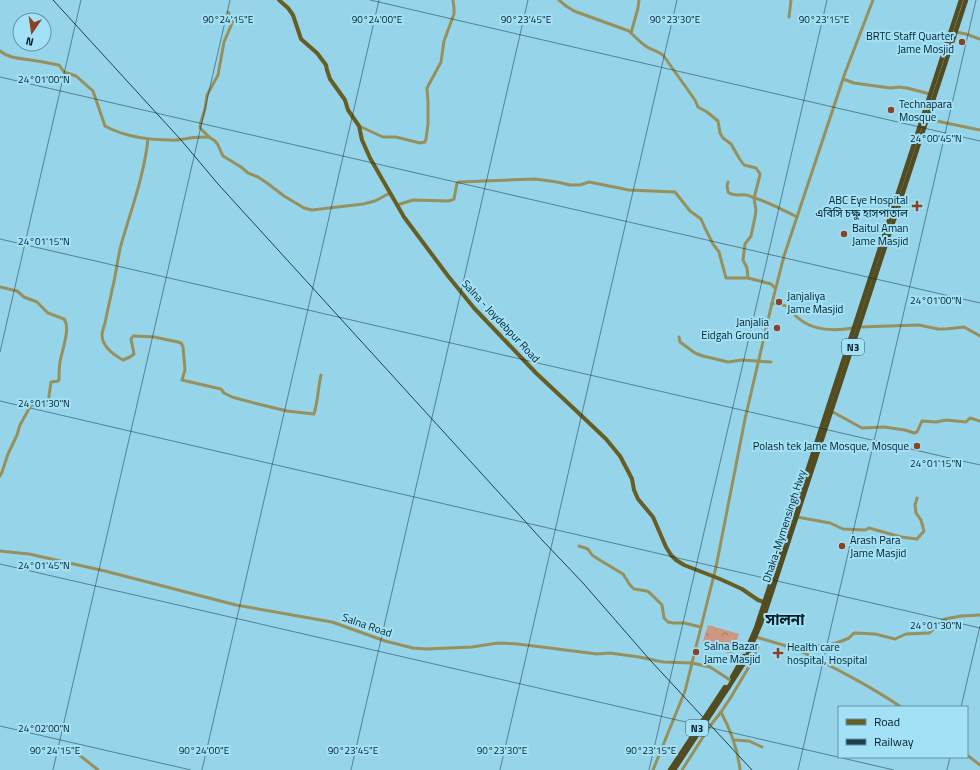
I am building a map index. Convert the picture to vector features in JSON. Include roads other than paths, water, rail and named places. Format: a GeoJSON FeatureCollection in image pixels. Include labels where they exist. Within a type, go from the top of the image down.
{"type":"FeatureCollection","features":[{"type":"Feature","properties":{"kind":"highway","name":"Dhaka-Mymensingh Hwy"},"geometry":{"type":"LineString","coordinates":[[726,688],[743,657],[756,628],[961,0]]}},
{"type":"Feature","properties":{"kind":"highway","name":"Dhaka-Mymensingh Hwy"},"geometry":{"type":"LineString","coordinates":[[726,688],[744,663],[764,616],[966,0]]}},
{"type":"Feature","properties":{"kind":"highway","name":"N3"},"geometry":{"type":"LineString","coordinates":[[670,770],[726,688]]}},
{"type":"Feature","properties":{"kind":"highway","name":"N3"},"geometry":{"type":"LineString","coordinates":[[674,770],[726,688]]}},
{"type":"Feature","properties":{"kind":"main road","name":"Salna - Joydebpur Road"},"geometry":{"type":"LineString","coordinates":[[279,0],[288,8],[292,15],[301,39],[317,53],[326,65],[330,79],[345,100],[348,110],[359,126],[362,140],[370,158],[404,217],[462,295],[536,372],[606,440],[620,456],[632,479],[634,490],[638,499],[652,517],[671,555],[684,565],[714,576],[742,589],[758,600],[764,602]]}},
{"type":"Feature","properties":{"kind":"street"},"geometry":{"type":"LineString","coordinates":[[359,126],[383,137],[396,137],[420,143],[425,142],[428,124],[428,88],[441,62],[444,41],[454,14],[453,0]]}},
{"type":"Feature","properties":{"kind":"street"},"geometry":{"type":"LineString","coordinates":[[559,0],[574,11],[630,31],[646,46],[662,55],[695,100],[698,107],[718,121],[720,133],[723,138],[731,144],[744,164],[756,168],[759,171],[760,174],[754,198],[756,210],[755,217],[751,236],[746,244],[743,260],[747,268],[748,278]]}},
{"type":"Feature","properties":{"kind":"street"},"geometry":{"type":"LineString","coordinates":[[631,33],[639,0]]}},
{"type":"Feature","properties":{"kind":"street"},"geometry":{"type":"LineString","coordinates":[[789,17],[792,0]]}},
{"type":"Feature","properties":{"kind":"street"},"geometry":{"type":"LineString","coordinates":[[653,770],[685,691],[714,576],[758,361],[784,256],[843,79],[873,0]]}},
{"type":"Feature","properties":{"kind":"street"},"geometry":{"type":"LineString","coordinates":[[228,12],[233,21],[224,42],[218,75],[207,95],[200,128],[215,141],[223,156],[242,167],[248,173],[258,177],[284,196],[304,208],[312,210],[363,204],[375,201],[390,193]]}},
{"type":"Feature","properties":{"kind":"street"},"geometry":{"type":"LineString","coordinates":[[956,32],[980,39]]}},
{"type":"Feature","properties":{"kind":"street"},"geometry":{"type":"LineString","coordinates":[[0,51],[7,56],[59,65],[64,72],[76,76],[93,92],[105,126],[127,135],[148,139],[172,140],[209,137]]}},
{"type":"Feature","properties":{"kind":"street"},"geometry":{"type":"LineString","coordinates":[[843,79],[854,83],[890,88],[907,88],[930,94]]}},
{"type":"Feature","properties":{"kind":"street"},"geometry":{"type":"LineString","coordinates":[[927,119],[980,130]]}},
{"type":"Feature","properties":{"kind":"street"},"geometry":{"type":"LineString","coordinates":[[148,139],[136,199],[121,246],[115,280],[102,335],[105,344],[117,357],[123,360],[134,354],[131,339],[133,336],[154,337],[181,343],[183,347],[185,370],[182,380],[212,386],[221,389],[224,393],[232,397],[287,411],[314,414],[321,376]]}},
{"type":"Feature","properties":{"kind":"street"},"geometry":{"type":"LineString","coordinates":[[397,205],[413,200],[448,201],[454,199],[457,183],[459,182],[499,180],[535,179],[575,186],[589,182],[629,190],[674,192],[690,211],[701,219],[713,244],[719,252],[726,278],[748,278],[770,284],[775,288]]}},
{"type":"Feature","properties":{"kind":"street"},"geometry":{"type":"LineString","coordinates":[[728,182],[728,192],[730,194],[737,196],[746,195],[775,205],[797,216]]}},
{"type":"Feature","properties":{"kind":"street"},"geometry":{"type":"LineString","coordinates":[[0,287],[16,291],[24,297],[37,302],[48,313],[64,319],[66,321],[67,329],[60,361],[58,381],[51,382],[48,403],[31,405],[20,426],[0,476]]}},
{"type":"Feature","properties":{"kind":"street"},"geometry":{"type":"LineString","coordinates":[[772,302],[788,306],[797,318],[812,326],[832,330],[853,328]]}},
{"type":"Feature","properties":{"kind":"street"},"geometry":{"type":"LineString","coordinates":[[859,327],[919,325],[946,329],[964,327],[980,336]]}},
{"type":"Feature","properties":{"kind":"street"},"geometry":{"type":"LineString","coordinates":[[679,337],[680,342],[695,353],[703,356],[728,362],[742,360],[770,362]]}},
{"type":"Feature","properties":{"kind":"street"},"geometry":{"type":"LineString","coordinates":[[831,411],[862,428],[884,427],[914,433],[917,432],[922,421],[936,422],[946,420],[966,422],[970,418],[980,421]]}},
{"type":"Feature","properties":{"kind":"street"},"geometry":{"type":"LineString","coordinates":[[796,517],[830,523],[843,529],[865,530],[869,528],[901,537],[917,539],[924,531],[921,520],[916,513],[915,505],[917,498]]}},
{"type":"Feature","properties":{"kind":"street"},"geometry":{"type":"LineString","coordinates":[[579,546],[588,549],[592,555],[623,574],[634,589],[647,591],[650,593],[662,605],[664,618],[668,622],[689,623],[701,626]]}},
{"type":"Feature","properties":{"kind":"street","name":"Salna Road"},"geometry":{"type":"LineString","coordinates":[[0,551],[29,554],[105,571],[236,605],[332,622],[385,641],[413,648],[426,649],[472,647],[498,643],[598,654],[610,653],[663,662],[692,663],[710,667],[730,680]]}},
{"type":"Feature","properties":{"kind":"street"},"geometry":{"type":"LineString","coordinates":[[793,648],[842,641],[849,638],[854,633],[875,634],[895,639],[906,634],[929,633],[939,622],[945,619],[980,615]]}},
{"type":"Feature","properties":{"kind":"street"},"geometry":{"type":"LineString","coordinates":[[756,637],[793,648],[881,693],[900,706]]}},
{"type":"Feature","properties":{"kind":"street"},"geometry":{"type":"LineString","coordinates":[[682,770],[710,726],[721,712],[750,665],[758,647],[757,644],[753,642]]}},
{"type":"Feature","properties":{"kind":"street"},"geometry":{"type":"LineString","coordinates":[[721,712],[734,740],[740,770]]}},
{"type":"Feature","properties":{"kind":"street"},"geometry":{"type":"LineString","coordinates":[[734,740],[749,740],[762,747]]}},
{"type":"Feature","properties":{"kind":"street"},"geometry":{"type":"LineString","coordinates":[[72,748],[98,770]]}},
{"type":"Feature","properties":{"kind":"street"},"geometry":{"type":"LineString","coordinates":[[968,756],[980,765]]}},
{"type":"Feature","properties":{"kind":"railway"},"geometry":{"type":"LineString","coordinates":[[53,0],[181,140],[218,184],[583,583],[650,660],[752,770]]}},
{"type":"Feature","properties":{"kind":"place","name":"BRTC Staff Quarter Jame Mosjid"},"geometry":{"type":"Point","coordinates":[962,42]}},
{"type":"Feature","properties":{"kind":"place","name":"Technapara Mosque"},"geometry":{"type":"Point","coordinates":[891,110]}},
{"type":"Feature","properties":{"kind":"place","name":"ABC Eye Hospital এবিসি চক্ষু হাসপাতাল"},"geometry":{"type":"Point","coordinates":[917,206]}},
{"type":"Feature","properties":{"kind":"place","name":"Baitul Aman Jame Masjid"},"geometry":{"type":"Point","coordinates":[844,234]}},
{"type":"Feature","properties":{"kind":"place","name":"Janjaliya Jame Masjid"},"geometry":{"type":"Point","coordinates":[779,302]}},
{"type":"Feature","properties":{"kind":"place","name":"Janjalia Eidgah Ground"},"geometry":{"type":"Point","coordinates":[777,328]}},
{"type":"Feature","properties":{"kind":"place","name":"Polash tek Jame Mosque, Mosque"},"geometry":{"type":"Point","coordinates":[917,446]}},
{"type":"Feature","properties":{"kind":"place","name":"Arash Para Jame Masjid"},"geometry":{"type":"Point","coordinates":[842,546]}},
{"type":"Feature","properties":{"kind":"place","name":"Salna Bazar Jame Masjid"},"geometry":{"type":"Point","coordinates":[696,652]}},
{"type":"Feature","properties":{"kind":"place","name":"Health care hospital, Hospital"},"geometry":{"type":"Point","coordinates":[778,653]}},
{"type":"Feature","properties":{"kind":"district","name":"সালনা"},"geometry":{"type":"Point","coordinates":[785,620]}}]}
